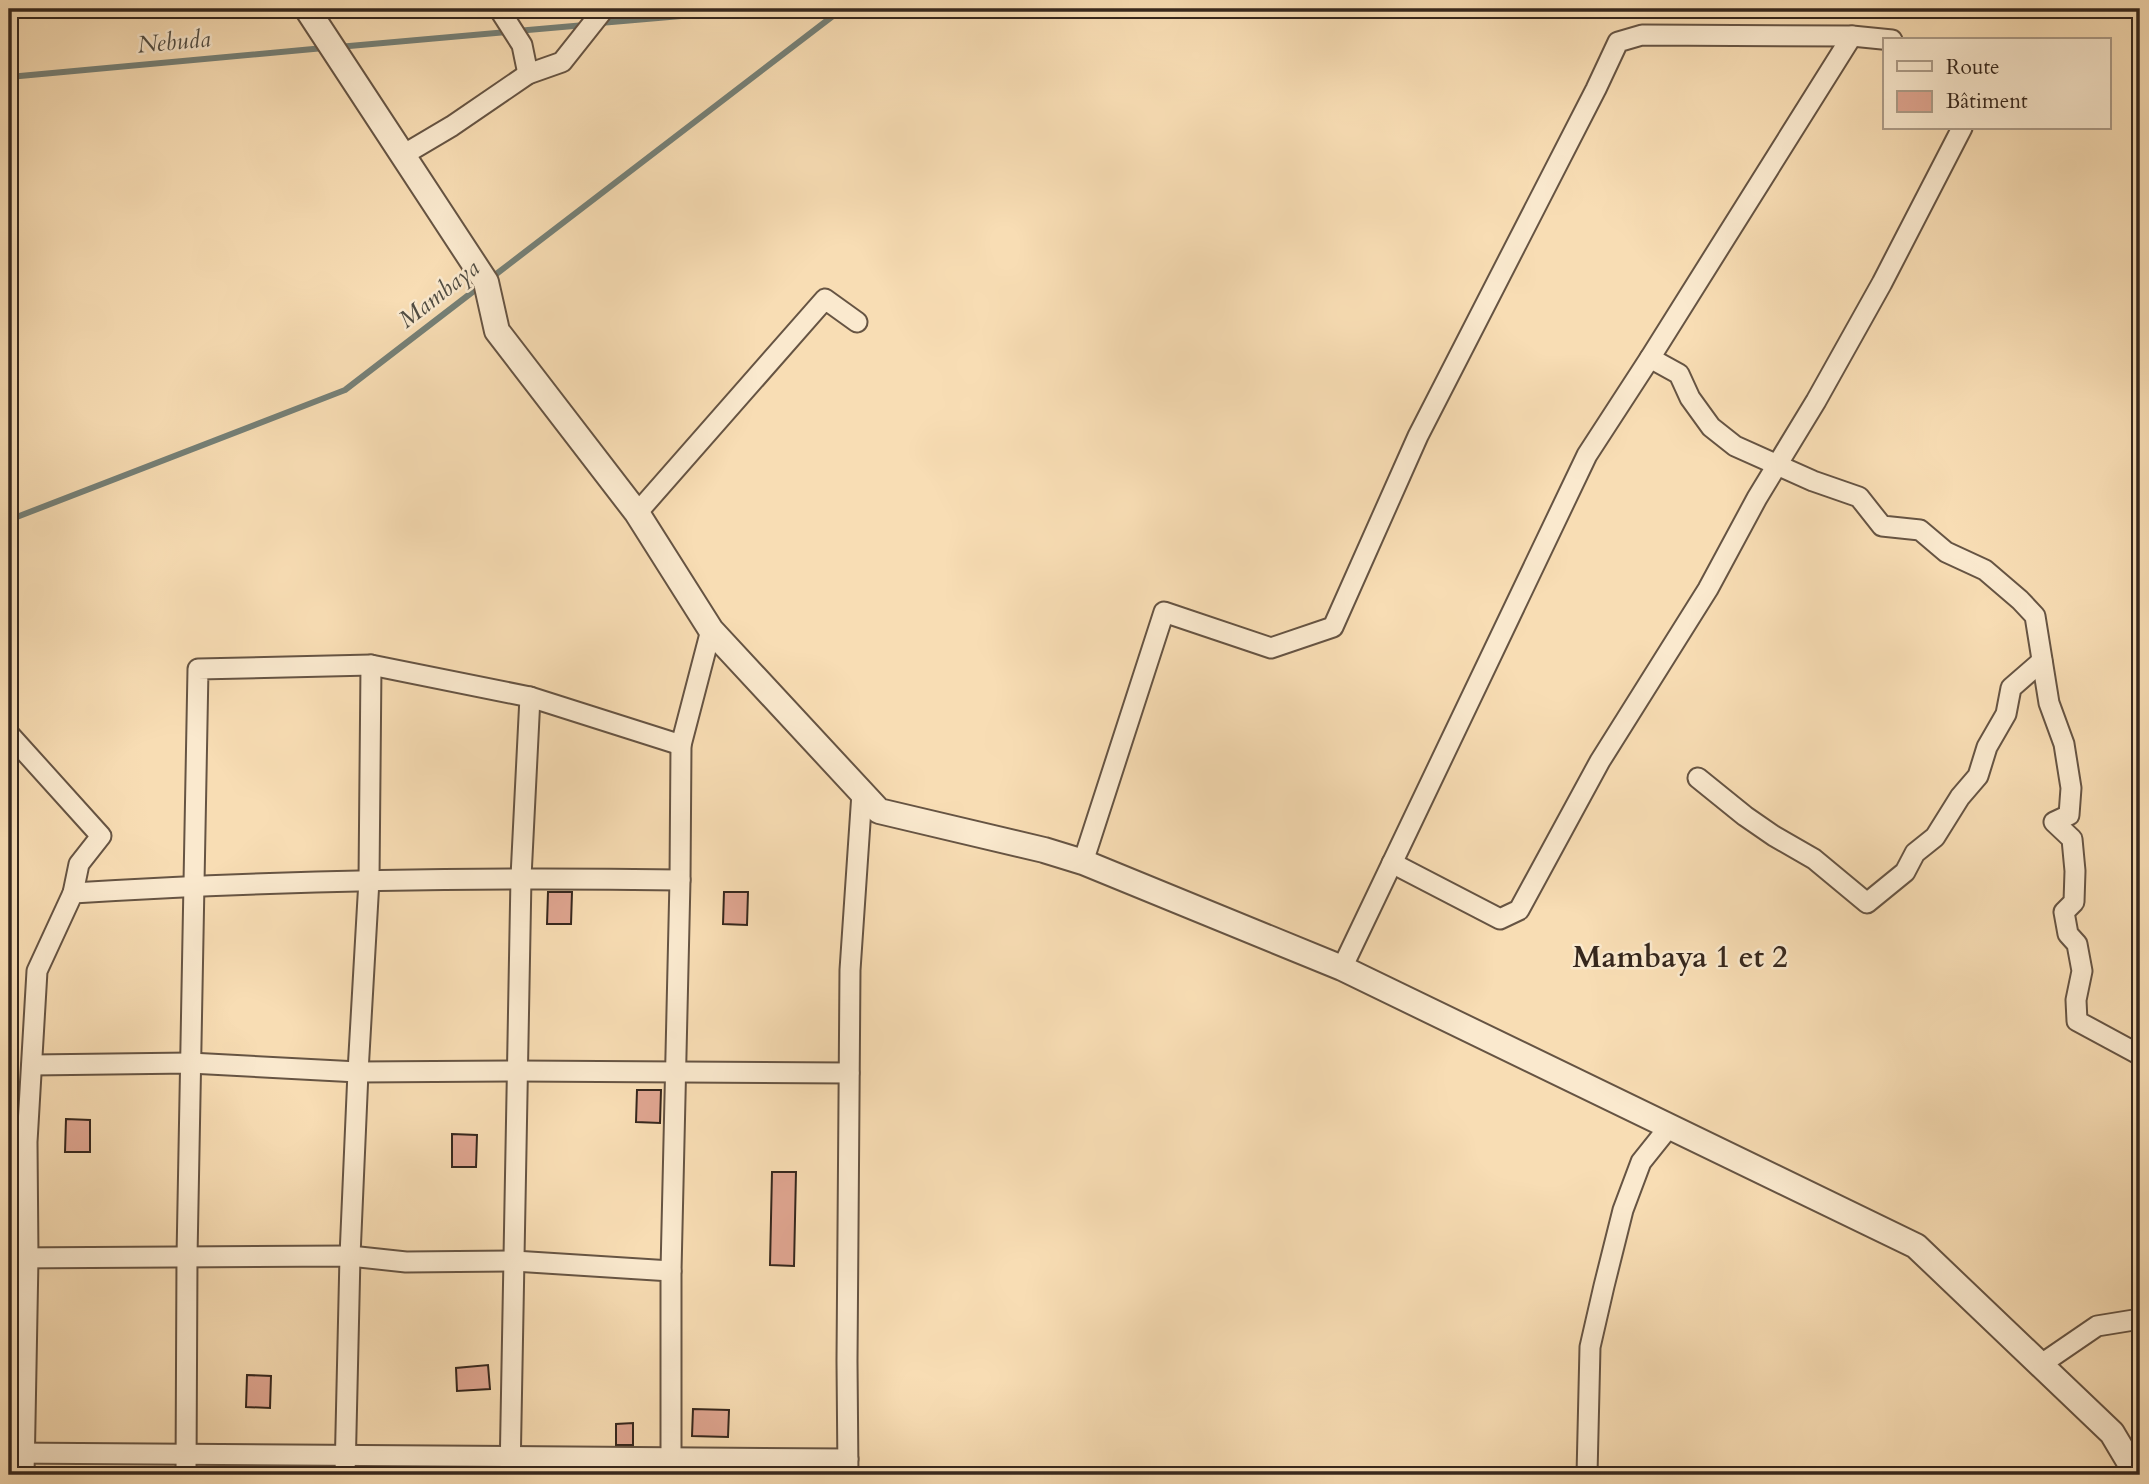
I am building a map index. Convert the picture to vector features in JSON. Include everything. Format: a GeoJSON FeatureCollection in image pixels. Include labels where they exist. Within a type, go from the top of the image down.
{"type":"FeatureCollection","features":[{"type":"Feature","properties":{"kind":"street"},"geometry":{"type":"LineString","coordinates":[[307,9],[486,282],[497,331],[637,513],[711,631],[879,811],[1044,850],[1083,862],[1342,968],[1916,1246],[2112,1433],[2137,1475]]}},
{"type":"Feature","properties":{"kind":"street"},"geometry":{"type":"LineString","coordinates":[[499,9],[522,45],[528,74]]}},
{"type":"Feature","properties":{"kind":"street"},"geometry":{"type":"LineString","coordinates":[[403,155],[452,126],[528,74],[562,62],[604,9]]}},
{"type":"Feature","properties":{"kind":"street"},"geometry":{"type":"LineString","coordinates":[[1083,862],[1164,612],[1271,648],[1333,627],[1418,436],[1618,43],[1642,35],[1852,36],[1883,39]]}},
{"type":"Feature","properties":{"kind":"street"},"geometry":{"type":"LineString","coordinates":[[1342,968],[1587,455],[1852,36]]}},
{"type":"Feature","properties":{"kind":"street"},"geometry":{"type":"LineString","coordinates":[[1392,863],[1500,919],[1519,910],[1600,761],[1708,589],[1757,498],[1816,401],[1882,283],[1961,130]]}},
{"type":"Feature","properties":{"kind":"street"},"geometry":{"type":"LineString","coordinates":[[637,513],[825,299],[858,322]]}},
{"type":"Feature","properties":{"kind":"street"},"geometry":{"type":"LineString","coordinates":[[1650,358],[1679,374],[1690,398],[1711,427],[1735,446],[1813,481],[1859,497],[1882,526],[1920,530],[1946,552],[1984,570],[2035,616],[2049,703],[2064,744],[2071,788],[2069,816],[2054,822],[2072,839],[2076,871],[2074,902],[2064,912],[2068,934],[2077,944],[2082,971],[2076,1000],[2077,1021],[2140,1055]]}},
{"type":"Feature","properties":{"kind":"street"},"geometry":{"type":"LineString","coordinates":[[671,1466],[671,1271],[681,745],[711,631]]}},
{"type":"Feature","properties":{"kind":"street"},"geometry":{"type":"LineString","coordinates":[[1698,778],[1745,816],[1814,859],[1867,903],[1905,872],[1915,853],[1936,837],[1960,797],[1978,776],[1987,747],[2006,715],[2011,688],[2042,661]]}},
{"type":"Feature","properties":{"kind":"street"},"geometry":{"type":"LineString","coordinates":[[186,1465],[187,1256],[198,669],[371,664],[530,696],[681,745]]}},
{"type":"Feature","properties":{"kind":"street"},"geometry":{"type":"LineString","coordinates":[[345,1475],[350,1256],[369,880],[371,664]]}},
{"type":"Feature","properties":{"kind":"street"},"geometry":{"type":"LineString","coordinates":[[510,1466],[521,877],[530,696]]}},
{"type":"Feature","properties":{"kind":"street"},"geometry":{"type":"LineString","coordinates":[[9,734],[101,836],[79,863],[73,893],[37,971],[18,1258],[17,1453],[24,1475]]}},
{"type":"Feature","properties":{"kind":"street"},"geometry":{"type":"LineString","coordinates":[[17,1453],[186,1465],[346,1455],[510,1466],[848,1467],[850,970],[862,793]]}},
{"type":"Feature","properties":{"kind":"street"},"geometry":{"type":"LineString","coordinates":[[73,893],[369,880],[521,877],[680,880]]}},
{"type":"Feature","properties":{"kind":"street"},"geometry":{"type":"LineString","coordinates":[[32,1065],[190,1063],[358,1072],[517,1070],[849,1073]]}},
{"type":"Feature","properties":{"kind":"street"},"geometry":{"type":"LineString","coordinates":[[1587,1475],[1590,1347],[1604,1286],[1623,1210],[1641,1162],[1669,1127]]}},
{"type":"Feature","properties":{"kind":"street"},"geometry":{"type":"LineString","coordinates":[[18,1258],[350,1256],[406,1262],[514,1261],[671,1271]]}},
{"type":"Feature","properties":{"kind":"street"},"geometry":{"type":"LineString","coordinates":[[2040,1365],[2097,1326],[2140,1320]]}},
{"type":"Feature","properties":{"kind":"building"},"geometry":{"type":"Polygon","coordinates":[[[548,892],[572,892],[571,924],[547,924],[548,892]]]}},
{"type":"Feature","properties":{"kind":"building"},"geometry":{"type":"Polygon","coordinates":[[[724,892],[748,892],[747,925],[723,924],[724,892]]]}},
{"type":"Feature","properties":{"kind":"building"},"geometry":{"type":"Polygon","coordinates":[[[637,1090],[661,1090],[660,1123],[636,1122],[637,1090]]]}},
{"type":"Feature","properties":{"kind":"building"},"geometry":{"type":"Polygon","coordinates":[[[66,1119],[90,1120],[90,1152],[65,1152],[66,1119]]]}},
{"type":"Feature","properties":{"kind":"building"},"geometry":{"type":"Polygon","coordinates":[[[452,1134],[477,1135],[476,1167],[452,1167],[452,1134]]]}},
{"type":"Feature","properties":{"kind":"building"},"geometry":{"type":"Polygon","coordinates":[[[772,1172],[796,1172],[794,1266],[770,1265],[772,1172]]]}},
{"type":"Feature","properties":{"kind":"building"},"geometry":{"type":"Polygon","coordinates":[[[488,1365],[490,1389],[457,1391],[456,1368],[488,1365]]]}},
{"type":"Feature","properties":{"kind":"building"},"geometry":{"type":"Polygon","coordinates":[[[247,1375],[271,1376],[270,1408],[246,1407],[247,1375]]]}},
{"type":"Feature","properties":{"kind":"building"},"geometry":{"type":"Polygon","coordinates":[[[693,1409],[729,1410],[728,1437],[692,1436],[693,1409]]]}},
{"type":"Feature","properties":{"kind":"building"},"geometry":{"type":"Polygon","coordinates":[[[633,1423],[633,1445],[616,1445],[616,1424],[633,1423]]]}},
{"type":"Feature","properties":{"kind":"waterway","name":"Nebuda"},"geometry":{"type":"LineString","coordinates":[[600,23],[762,9]]}},
{"type":"Feature","properties":{"kind":"waterway","name":"Mambaya"},"geometry":{"type":"LineString","coordinates":[[491,278],[842,9]]}},
{"type":"Feature","properties":{"kind":"waterway","name":"Nebuda"},"geometry":{"type":"LineString","coordinates":[[338,47],[585,25]]}},
{"type":"Feature","properties":{"kind":"waterway","name":"Nebuda"},"geometry":{"type":"LineString","coordinates":[[9,77],[324,48]]}},
{"type":"Feature","properties":{"kind":"waterway","name":"Mambaya"},"geometry":{"type":"LineString","coordinates":[[9,520],[345,390],[479,287]]}},
{"type":"Feature","properties":{"kind":"district","name":"Mambaya 1 et 2"},"geometry":{"type":"Point","coordinates":[1680,957]}}]}
